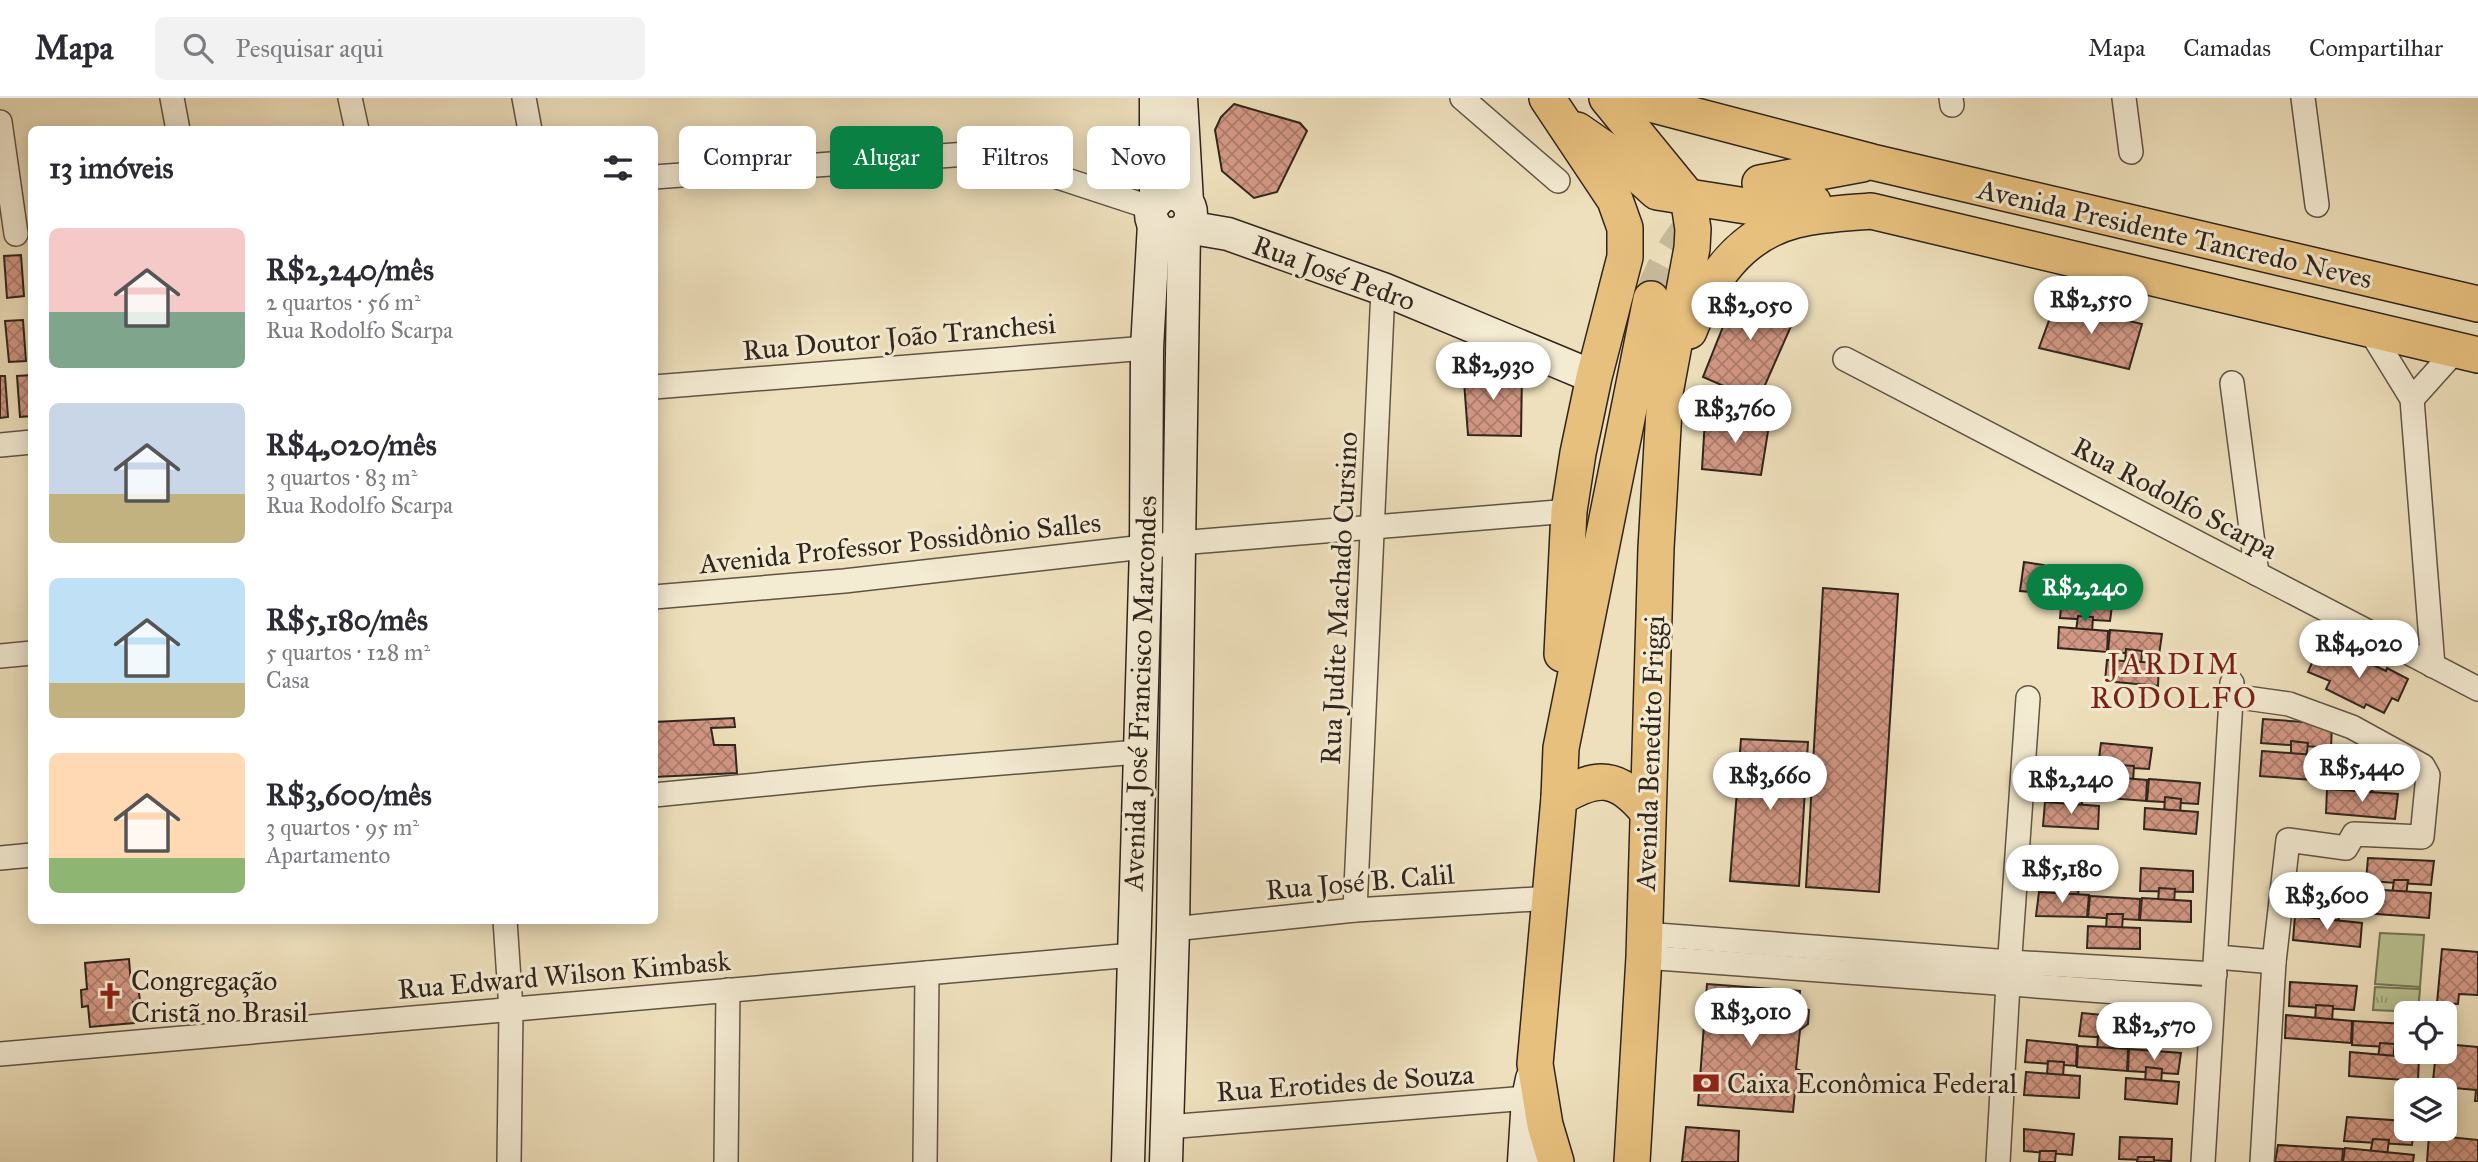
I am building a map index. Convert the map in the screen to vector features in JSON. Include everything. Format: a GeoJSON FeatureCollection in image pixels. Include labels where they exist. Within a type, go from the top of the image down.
{"type":"FeatureCollection","features":[{"type":"Feature","properties":{"kind":"main road"},"geometry":{"type":"LineString","coordinates":[[1607,98],[1688,197],[1693,229],[1692,248],[1665,393]]}},
{"type":"Feature","properties":{"kind":"main road","name":"Avenida Presidente Tancredo Neves"},"geometry":{"type":"LineString","coordinates":[[1638,98],[1643,102],[1872,162],[2478,304]]}},
{"type":"Feature","properties":{"kind":"main road"},"geometry":{"type":"LineString","coordinates":[[1555,109],[1626,164],[1657,192],[1746,206],[1825,202],[1871,211]]}},
{"type":"Feature","properties":{"kind":"main road"},"geometry":{"type":"LineString","coordinates":[[1555,109],[1615,200],[1625,228],[1625,257],[1594,377],[1569,511],[1562,644],[1559,798],[1535,1064],[1545,1125],[1556,1162]]}},
{"type":"Feature","properties":{"kind":"main road","name":"Avenida Presidente Tancredo Neves"},"geometry":{"type":"LineString","coordinates":[[1760,183],[1872,162]]}},
{"type":"Feature","properties":{"kind":"main road","name":"Avenida Presidente Tancredo Neves"},"geometry":{"type":"LineString","coordinates":[[1665,393],[1714,279],[1742,248],[1766,230],[1797,220],[1871,211],[2467,352]]}},
{"type":"Feature","properties":{"kind":"main road"},"geometry":{"type":"LineString","coordinates":[[1561,748],[1651,299]]}},
{"type":"Feature","properties":{"kind":"main road","name":"Avenida Benedito Friggi"},"geometry":{"type":"LineString","coordinates":[[1632,1162],[1644,945],[1656,548],[1665,393]]}},
{"type":"Feature","properties":{"kind":"main road"},"geometry":{"type":"LineString","coordinates":[[1559,798],[1580,786],[1600,780],[1618,785],[1634,795],[1647,811]]}},
{"type":"Feature","properties":{"kind":"street"},"geometry":{"type":"LineString","coordinates":[[172,98],[177,126]]}},
{"type":"Feature","properties":{"kind":"street"},"geometry":{"type":"LineString","coordinates":[[350,98],[356,126]]}},
{"type":"Feature","properties":{"kind":"street"},"geometry":{"type":"LineString","coordinates":[[524,98],[529,126]]}},
{"type":"Feature","properties":{"kind":"street","name":"Avenida José Francisco Marcondes"},"geometry":{"type":"LineString","coordinates":[[1128,1162],[1146,547],[1147,348],[1156,98]]}},
{"type":"Feature","properties":{"kind":"street","name":"Avenida José Francisco Marcondes"},"geometry":{"type":"LineString","coordinates":[[1166,1162],[1187,217],[1181,98]]}},
{"type":"Feature","properties":{"kind":"street"},"geometry":{"type":"LineString","coordinates":[[1462,98],[1558,181]]}},
{"type":"Feature","properties":{"kind":"street"},"geometry":{"type":"LineString","coordinates":[[2124,98],[2131,152]]}},
{"type":"Feature","properties":{"kind":"street"},"geometry":{"type":"LineString","coordinates":[[2303,98],[2317,205]]}},
{"type":"Feature","properties":{"kind":"street"},"geometry":{"type":"LineString","coordinates":[[0,122],[16,234]]}},
{"type":"Feature","properties":{"kind":"street"},"geometry":{"type":"LineString","coordinates":[[658,177],[967,154],[1015,163],[1154,211],[1165,233],[1173,234],[1187,217]]}},
{"type":"Feature","properties":{"kind":"street","name":"Rua José Pedro"},"geometry":{"type":"LineString","coordinates":[[1187,217],[1383,289],[1594,377]]}},
{"type":"Feature","properties":{"kind":"street","name":"Rua Judite Machado Cursino"},"geometry":{"type":"LineString","coordinates":[[1355,910],[1383,289]]}},
{"type":"Feature","properties":{"kind":"street"},"geometry":{"type":"LineString","coordinates":[[2369,329],[2412,399],[2433,666]]}},
{"type":"Feature","properties":{"kind":"street","name":"Rua Doutor João Tranchesi"},"geometry":{"type":"LineString","coordinates":[[658,387],[1147,348]]}},
{"type":"Feature","properties":{"kind":"street"},"geometry":{"type":"LineString","coordinates":[[2412,399],[2467,352]]}},
{"type":"Feature","properties":{"kind":"street","name":"Rua Rodolfo Scarpa"},"geometry":{"type":"LineString","coordinates":[[1845,359],[2478,690]]}},
{"type":"Feature","properties":{"kind":"street"},"geometry":{"type":"LineString","coordinates":[[2232,383],[2256,574]]}},
{"type":"Feature","properties":{"kind":"street"},"geometry":{"type":"LineString","coordinates":[[0,445],[28,442]]}},
{"type":"Feature","properties":{"kind":"street","name":"Avenida Professor Possidônio Salles"},"geometry":{"type":"LineString","coordinates":[[658,597],[844,582],[1178,543],[1569,511]]}},
{"type":"Feature","properties":{"kind":"street"},"geometry":{"type":"LineString","coordinates":[[0,656],[28,653]]}},
{"type":"Feature","properties":{"kind":"street"},"geometry":{"type":"LineString","coordinates":[[2203,1162],[2232,689],[2290,704],[2352,727],[2423,766],[2428,775],[2422,837],[2354,834],[2346,848],[2288,840],[2274,962],[2262,1162]]}},
{"type":"Feature","properties":{"kind":"street"},"geometry":{"type":"LineString","coordinates":[[1998,1162],[2028,698]]}},
{"type":"Feature","properties":{"kind":"street"},"geometry":{"type":"LineString","coordinates":[[658,795],[1138,752]]}},
{"type":"Feature","properties":{"kind":"street"},"geometry":{"type":"LineString","coordinates":[[0,858],[28,855]]}},
{"type":"Feature","properties":{"kind":"street","name":"Rua José B. Calil"},"geometry":{"type":"LineString","coordinates":[[1173,929],[1355,910],[1551,898]]}},
{"type":"Feature","properties":{"kind":"street"},"geometry":{"type":"LineString","coordinates":[[505,924],[511,1010],[509,1162]]}},
{"type":"Feature","properties":{"kind":"street"},"geometry":{"type":"LineString","coordinates":[[1644,945],[2009,973],[2212,999]]}},
{"type":"Feature","properties":{"kind":"street","name":"Rua Edward Wilson Kimbask"},"geometry":{"type":"LineString","coordinates":[[0,1054],[1133,955]]}},
{"type":"Feature","properties":{"kind":"street"},"geometry":{"type":"LineString","coordinates":[[2009,973],[2274,962]]}},
{"type":"Feature","properties":{"kind":"street"},"geometry":{"type":"LineString","coordinates":[[925,1162],[927,973]]}},
{"type":"Feature","properties":{"kind":"street"},"geometry":{"type":"LineString","coordinates":[[726,1162],[728,990]]}},
{"type":"Feature","properties":{"kind":"street"},"geometry":{"type":"LineString","coordinates":[[1524,1162],[1528,1098],[1535,1064]]}},
{"type":"Feature","properties":{"kind":"street","name":"Rua Erotides de Souza"},"geometry":{"type":"LineString","coordinates":[[1167,1126],[1528,1098]]}},
{"type":"Feature","properties":{"kind":"green space"},"geometry":{"type":"Polygon","coordinates":[[[2380,933],[2424,935],[2420,987],[2375,984],[2380,933]]]}},
{"type":"Feature","properties":{"kind":"green space"},"geometry":{"type":"Polygon","coordinates":[[[2375,987],[2420,989],[2419,1001],[2394,1001],[2394,1011],[2373,1010],[2375,987]]]}},
{"type":"Feature","properties":{"kind":"building"},"geometry":{"type":"Polygon","coordinates":[[[1234,104],[1300,123],[1307,131],[1277,192],[1254,198],[1222,171],[1215,130],[1221,117],[1234,104]]]}},
{"type":"Feature","properties":{"kind":"building"},"geometry":{"type":"Polygon","coordinates":[[[21,255],[24,296],[7,298],[4,256],[21,255]]]}},
{"type":"Feature","properties":{"kind":"building"},"geometry":{"type":"Polygon","coordinates":[[[1740,284],[1799,308],[1758,401],[1703,377],[1740,284]]]}},
{"type":"Feature","properties":{"kind":"building"},"geometry":{"type":"Polygon","coordinates":[[[2055,304],[2142,324],[2129,369],[2039,348],[2055,304]]]}},
{"type":"Feature","properties":{"kind":"building"},"geometry":{"type":"Polygon","coordinates":[[[23,320],[26,361],[9,362],[5,321],[23,320]]]}},
{"type":"Feature","properties":{"kind":"building"},"geometry":{"type":"Polygon","coordinates":[[[1463,368],[1522,372],[1521,436],[1468,435],[1463,368]]]}},
{"type":"Feature","properties":{"kind":"building"},"geometry":{"type":"Polygon","coordinates":[[[28,375],[28,416],[20,417],[17,376],[28,375]]]}},
{"type":"Feature","properties":{"kind":"building"},"geometry":{"type":"Polygon","coordinates":[[[0,376],[5,376],[8,417],[0,418],[0,376]]]}},
{"type":"Feature","properties":{"kind":"building"},"geometry":{"type":"Polygon","coordinates":[[[1705,419],[1770,419],[1761,475],[1702,469],[1705,419]]]}},
{"type":"Feature","properties":{"kind":"building"},"geometry":{"type":"Polygon","coordinates":[[[2024,562],[2044,565],[2041,593],[2020,591],[2024,562]]]}},
{"type":"Feature","properties":{"kind":"building"},"geometry":{"type":"Polygon","coordinates":[[[1823,588],[1898,594],[1879,892],[1806,887],[1823,588]]]}},
{"type":"Feature","properties":{"kind":"building"},"geometry":{"type":"Polygon","coordinates":[[[2062,595],[2113,599],[2110,621],[2060,618],[2062,595]]]}},
{"type":"Feature","properties":{"kind":"building"},"geometry":{"type":"Polygon","coordinates":[[[2078,616],[2093,617],[2092,632],[2076,631],[2078,616]]]}},
{"type":"Feature","properties":{"kind":"building"},"geometry":{"type":"Polygon","coordinates":[[[2059,627],[2108,631],[2107,652],[2058,648],[2059,627]]]}},
{"type":"Feature","properties":{"kind":"building"},"geometry":{"type":"Polygon","coordinates":[[[2110,630],[2162,634],[2159,655],[2108,652],[2110,630]]]}},
{"type":"Feature","properties":{"kind":"building"},"geometry":{"type":"Polygon","coordinates":[[[2126,649],[2142,651],[2141,666],[2125,664],[2126,649]]]}},
{"type":"Feature","properties":{"kind":"building"},"geometry":{"type":"Polygon","coordinates":[[[2346,650],[2408,679],[2398,701],[2392,698],[2384,713],[2366,704],[2364,708],[2326,689],[2330,681],[2308,672],[2317,651],[2341,661],[2346,650]]]}},
{"type":"Feature","properties":{"kind":"building"},"geometry":{"type":"Polygon","coordinates":[[[2107,660],[2159,663],[2158,686],[2105,681],[2107,660]]]}},
{"type":"Feature","properties":{"kind":"building"},"geometry":{"type":"Polygon","coordinates":[[[734,718],[735,727],[711,728],[714,745],[735,745],[737,773],[658,777],[658,722],[734,718]]]}},
{"type":"Feature","properties":{"kind":"building"},"geometry":{"type":"Polygon","coordinates":[[[2263,719],[2332,724],[2331,748],[2261,743],[2263,719]]]}},
{"type":"Feature","properties":{"kind":"building"},"geometry":{"type":"Polygon","coordinates":[[[1741,739],[1808,742],[1799,886],[1730,881],[1741,739]]]}},
{"type":"Feature","properties":{"kind":"building"},"geometry":{"type":"Polygon","coordinates":[[[2291,741],[2308,743],[2306,760],[2291,759],[2291,741]]]}},
{"type":"Feature","properties":{"kind":"building"},"geometry":{"type":"Polygon","coordinates":[[[2101,743],[2152,748],[2149,769],[2098,766],[2101,743]]]}},
{"type":"Feature","properties":{"kind":"building"},"geometry":{"type":"Polygon","coordinates":[[[2262,751],[2328,756],[2326,781],[2260,776],[2262,751]]]}},
{"type":"Feature","properties":{"kind":"building"},"geometry":{"type":"Polygon","coordinates":[[[2329,755],[2399,761],[2396,785],[2327,781],[2329,755]]]}},
{"type":"Feature","properties":{"kind":"building"},"geometry":{"type":"Polygon","coordinates":[[[2119,765],[2134,766],[2133,781],[2117,780],[2119,765]]]}},
{"type":"Feature","properties":{"kind":"building"},"geometry":{"type":"Polygon","coordinates":[[[2046,770],[2096,775],[2095,797],[2044,792],[2046,770]]]}},
{"type":"Feature","properties":{"kind":"building"},"geometry":{"type":"Polygon","coordinates":[[[2097,776],[2147,780],[2146,801],[2096,797],[2097,776]]]}},
{"type":"Feature","properties":{"kind":"building"},"geometry":{"type":"Polygon","coordinates":[[[2149,779],[2200,783],[2198,804],[2147,801],[2149,779]]]}},
{"type":"Feature","properties":{"kind":"building"},"geometry":{"type":"Polygon","coordinates":[[[2357,780],[2373,781],[2372,797],[2356,796],[2357,780]]]}},
{"type":"Feature","properties":{"kind":"building"},"geometry":{"type":"Polygon","coordinates":[[[2327,789],[2398,794],[2395,819],[2326,813],[2327,789]]]}},
{"type":"Feature","properties":{"kind":"building"},"geometry":{"type":"Polygon","coordinates":[[[2066,791],[2082,792],[2082,807],[2065,806],[2066,791]]]}},
{"type":"Feature","properties":{"kind":"building"},"geometry":{"type":"Polygon","coordinates":[[[2165,797],[2181,799],[2180,815],[2164,813],[2165,797]]]}},
{"type":"Feature","properties":{"kind":"building"},"geometry":{"type":"Polygon","coordinates":[[[2045,802],[2099,806],[2098,829],[2043,826],[2045,802]]]}},
{"type":"Feature","properties":{"kind":"building"},"geometry":{"type":"Polygon","coordinates":[[[2145,808],[2198,812],[2196,834],[2144,829],[2145,808]]]}},
{"type":"Feature","properties":{"kind":"building"},"geometry":{"type":"Polygon","coordinates":[[[2368,858],[2434,861],[2431,885],[2366,881],[2368,858]]]}},
{"type":"Feature","properties":{"kind":"building"},"geometry":{"type":"Polygon","coordinates":[[[2040,861],[2095,865],[2093,887],[2039,885],[2040,861]]]}},
{"type":"Feature","properties":{"kind":"building"},"geometry":{"type":"Polygon","coordinates":[[[2141,868],[2193,871],[2193,892],[2140,891],[2141,868]]]}},
{"type":"Feature","properties":{"kind":"building"},"geometry":{"type":"Polygon","coordinates":[[[2058,880],[2079,881],[2078,897],[2058,896],[2058,880]]]}},
{"type":"Feature","properties":{"kind":"building"},"geometry":{"type":"Polygon","coordinates":[[[2394,880],[2408,880],[2406,896],[2392,895],[2394,880]]]}},
{"type":"Feature","properties":{"kind":"building"},"geometry":{"type":"Polygon","coordinates":[[[2298,885],[2365,890],[2363,912],[2296,908],[2298,885]]]}},
{"type":"Feature","properties":{"kind":"building"},"geometry":{"type":"Polygon","coordinates":[[[2159,888],[2175,889],[2174,903],[2158,903],[2159,888]]]}},
{"type":"Feature","properties":{"kind":"building"},"geometry":{"type":"Polygon","coordinates":[[[2367,889],[2431,893],[2429,918],[2364,913],[2367,889]]]}},
{"type":"Feature","properties":{"kind":"building"},"geometry":{"type":"Polygon","coordinates":[[[2039,892],[2089,895],[2087,917],[2036,916],[2039,892]]]}},
{"type":"Feature","properties":{"kind":"building"},"geometry":{"type":"Polygon","coordinates":[[[2090,896],[2140,899],[2139,920],[2088,917],[2090,896]]]}},
{"type":"Feature","properties":{"kind":"building"},"geometry":{"type":"Polygon","coordinates":[[[2142,898],[2191,901],[2191,922],[2140,920],[2142,898]]]}},
{"type":"Feature","properties":{"kind":"building"},"geometry":{"type":"Polygon","coordinates":[[[2323,908],[2340,910],[2338,924],[2321,923],[2323,908]]]}},
{"type":"Feature","properties":{"kind":"building"},"geometry":{"type":"Polygon","coordinates":[[[2107,914],[2123,914],[2122,929],[2106,929],[2107,914]]]}},
{"type":"Feature","properties":{"kind":"building"},"geometry":{"type":"Polygon","coordinates":[[[2295,916],[2362,923],[2360,947],[2293,940],[2295,916]]]}},
{"type":"Feature","properties":{"kind":"building"},"geometry":{"type":"Polygon","coordinates":[[[2088,926],[2140,928],[2140,949],[2087,948],[2088,926]]]}},
{"type":"Feature","properties":{"kind":"building"},"geometry":{"type":"Polygon","coordinates":[[[2442,949],[2478,952],[2478,995],[2459,994],[2458,1004],[2457,1001],[2437,1001],[2442,949]]]}},
{"type":"Feature","properties":{"kind":"building","name":"Congregação Cristã no Brasil"},"geometry":{"type":"Polygon","coordinates":[[[129,959],[131,985],[138,985],[140,1001],[133,1002],[134,1023],[90,1027],[88,1006],[82,1007],[81,990],[87,989],[85,963],[129,959]]]}},
{"type":"Feature","properties":{"kind":"building"},"geometry":{"type":"Polygon","coordinates":[[[2290,982],[2357,986],[2354,1010],[2289,1006],[2290,982]]]}},
{"type":"Feature","properties":{"kind":"building"},"geometry":{"type":"Polygon","coordinates":[[[1707,984],[1800,991],[1799,1007],[1809,1010],[1808,1024],[1800,1030],[1796,1069],[1804,1072],[1803,1092],[1795,1091],[1793,1112],[1698,1105],[1707,984]]]}},
{"type":"Feature","properties":{"kind":"building"},"geometry":{"type":"Polygon","coordinates":[[[2316,1005],[2333,1006],[2332,1022],[2315,1021],[2316,1005]]]}},
{"type":"Feature","properties":{"kind":"building"},"geometry":{"type":"Polygon","coordinates":[[[2082,1013],[2133,1018],[2130,1039],[2079,1036],[2082,1013]]]}},
{"type":"Feature","properties":{"kind":"building"},"geometry":{"type":"Polygon","coordinates":[[[2286,1015],[2352,1021],[2351,1043],[2285,1038],[2286,1015]]]}},
{"type":"Feature","properties":{"kind":"building"},"geometry":{"type":"Polygon","coordinates":[[[2353,1021],[2394,1023],[2394,1047],[2352,1045],[2353,1021]]]}},
{"type":"Feature","properties":{"kind":"building"},"geometry":{"type":"Polygon","coordinates":[[[2098,1036],[2114,1038],[2113,1053],[2097,1051],[2098,1036]]]}},
{"type":"Feature","properties":{"kind":"building"},"geometry":{"type":"Polygon","coordinates":[[[2027,1040],[2077,1045],[2076,1066],[2025,1062],[2027,1040]]]}},
{"type":"Feature","properties":{"kind":"building"},"geometry":{"type":"Polygon","coordinates":[[[2380,1043],[2394,1044],[2393,1059],[2378,1058],[2380,1043]]]}},
{"type":"Feature","properties":{"kind":"building"},"geometry":{"type":"Polygon","coordinates":[[[2457,1045],[2478,1047],[2478,1101],[2475,1101],[2476,1090],[2457,1088],[2457,1078],[2433,1078],[2435,1064],[2457,1064],[2457,1045]]]}},
{"type":"Feature","properties":{"kind":"building"},"geometry":{"type":"Polygon","coordinates":[[[2078,1046],[2128,1049],[2127,1071],[2077,1067],[2078,1046]]]}},
{"type":"Feature","properties":{"kind":"building"},"geometry":{"type":"Polygon","coordinates":[[[2129,1049],[2181,1053],[2178,1074],[2128,1071],[2129,1049]]]}},
{"type":"Feature","properties":{"kind":"building"},"geometry":{"type":"Polygon","coordinates":[[[2350,1052],[2394,1056],[2394,1064],[2419,1064],[2418,1078],[2349,1076],[2350,1052]]]}},
{"type":"Feature","properties":{"kind":"building"},"geometry":{"type":"Polygon","coordinates":[[[2048,1061],[2064,1062],[2063,1077],[2047,1075],[2048,1061]]]}},
{"type":"Feature","properties":{"kind":"building"},"geometry":{"type":"Polygon","coordinates":[[[2146,1067],[2162,1069],[2161,1085],[2145,1083],[2146,1067]]]}},
{"type":"Feature","properties":{"kind":"building"},"geometry":{"type":"Polygon","coordinates":[[[2026,1072],[2080,1076],[2079,1098],[2024,1095],[2026,1072]]]}},
{"type":"Feature","properties":{"kind":"building"},"geometry":{"type":"Polygon","coordinates":[[[2126,1078],[2179,1082],[2177,1104],[2125,1099],[2126,1078]]]}},
{"type":"Feature","properties":{"kind":"building"},"geometry":{"type":"Polygon","coordinates":[[[2347,1117],[2394,1120],[2394,1141],[2412,1141],[2412,1145],[2344,1141],[2347,1117]]]}},
{"type":"Feature","properties":{"kind":"building"},"geometry":{"type":"Polygon","coordinates":[[[1686,1127],[1739,1131],[1738,1162],[1682,1162],[1686,1127]]]}},
{"type":"Feature","properties":{"kind":"building"},"geometry":{"type":"Polygon","coordinates":[[[2024,1129],[2074,1134],[2072,1155],[2024,1151],[2024,1129]]]}},
{"type":"Feature","properties":{"kind":"building"},"geometry":{"type":"Polygon","coordinates":[[[2120,1137],[2172,1139],[2171,1161],[2119,1159],[2120,1137]]]}},
{"type":"Feature","properties":{"kind":"building"},"geometry":{"type":"Polygon","coordinates":[[[2457,1138],[2478,1140],[2478,1162],[2427,1162],[2429,1141],[2457,1141],[2457,1138]]]}},
{"type":"Feature","properties":{"kind":"building"},"geometry":{"type":"Polygon","coordinates":[[[2373,1139],[2389,1140],[2387,1156],[2370,1154],[2373,1139]]]}},
{"type":"Feature","properties":{"kind":"building"},"geometry":{"type":"Polygon","coordinates":[[[2278,1145],[2343,1149],[2342,1162],[2275,1162],[2278,1145]]]}},
{"type":"Feature","properties":{"kind":"building"},"geometry":{"type":"Polygon","coordinates":[[[2345,1148],[2414,1155],[2413,1162],[2343,1162],[2345,1148]]]}},
{"type":"Feature","properties":{"kind":"building"},"geometry":{"type":"Polygon","coordinates":[[[2040,1151],[2056,1151],[2055,1162],[2039,1162],[2040,1151]]]}},
{"type":"Feature","properties":{"kind":"building"},"geometry":{"type":"Polygon","coordinates":[[[2138,1157],[2154,1157],[2154,1162],[2137,1162],[2138,1157]]]}},
{"type":"Feature","properties":{"kind":"tunnel"},"geometry":{"type":"LineString","coordinates":[[1651,299],[1672,254],[1702,215]]}},
{"type":"Feature","properties":{"kind":"place","name":"Congregação Cristã no Brasil"},"geometry":{"type":"Point","coordinates":[110,996]}},
{"type":"Feature","properties":{"kind":"place","name":"Caixa Econômica Federal"},"geometry":{"type":"Point","coordinates":[1706,1083]}},
{"type":"Feature","properties":{"kind":"district","name":"JARDIM RODOLFO"},"geometry":{"type":"Point","coordinates":[2174,681]}}]}
